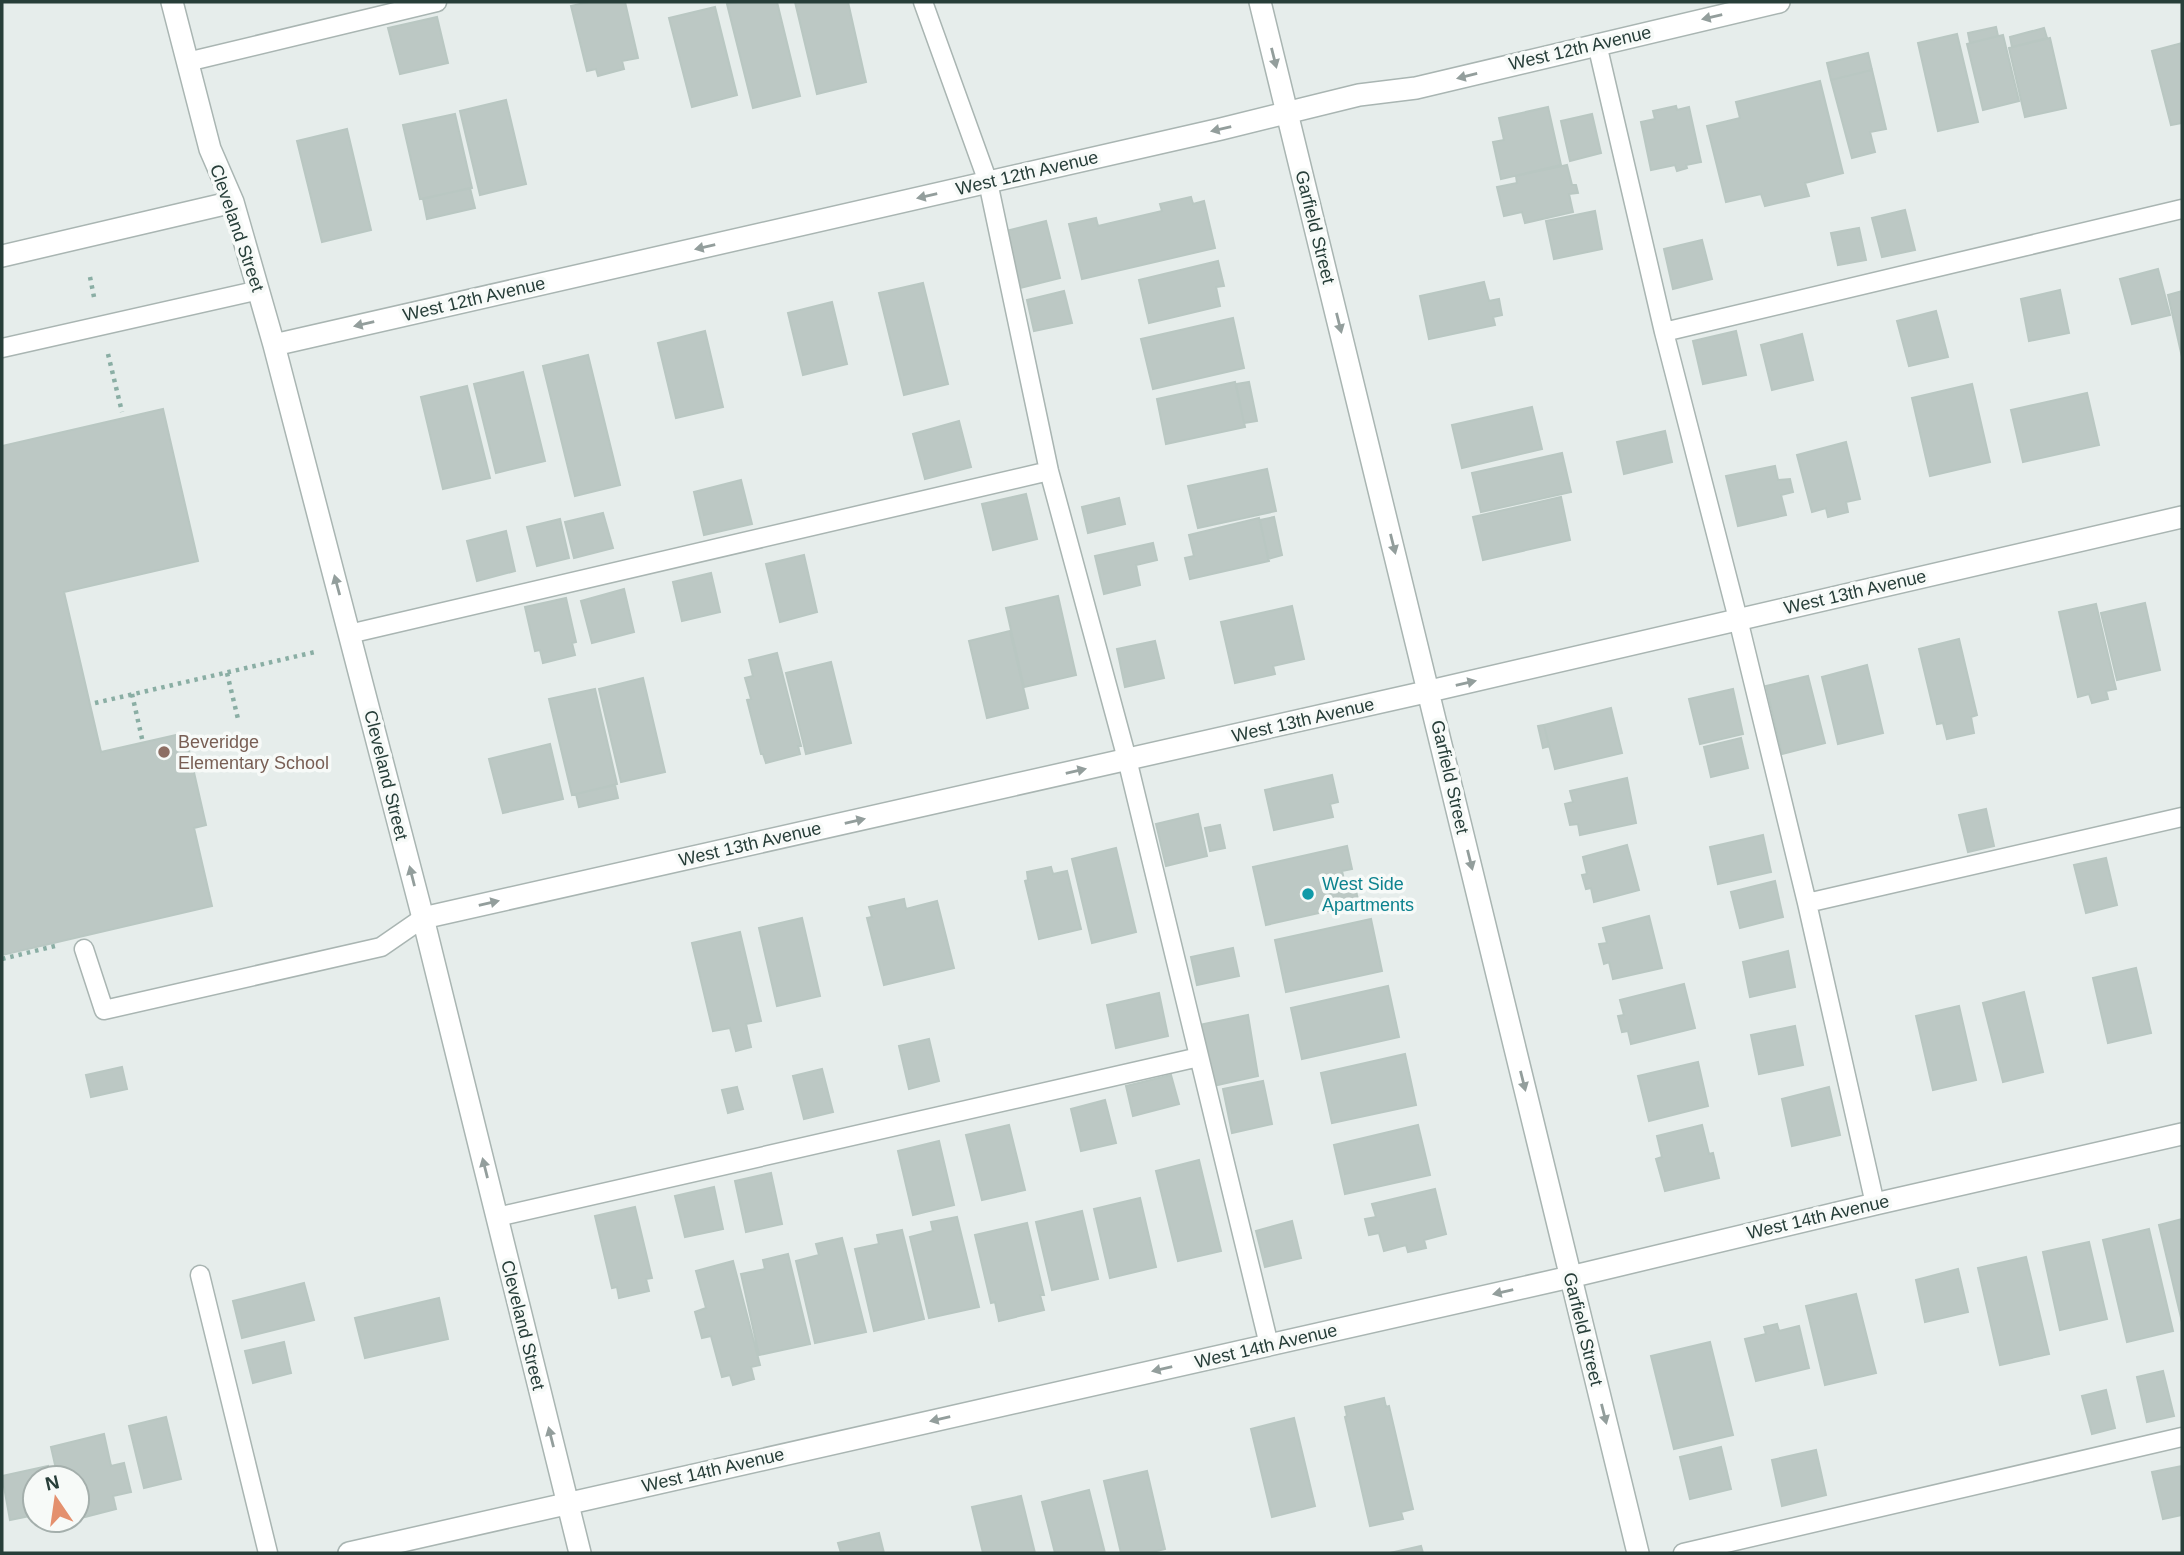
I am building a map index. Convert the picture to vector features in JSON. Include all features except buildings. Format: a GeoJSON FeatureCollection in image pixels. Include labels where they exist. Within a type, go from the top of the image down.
{"type":"FeatureCollection","features":[{"type":"Feature","properties":{"kind":"street","name":"Cleveland Street"},"geometry":{"type":"LineString","coordinates":[[172,2],[210,149],[233,202],[274,345],[423,918],[580,1553]]}},
{"type":"Feature","properties":{"kind":"street","name":"Garfield Street"},"geometry":{"type":"LineString","coordinates":[[1260,2],[1638,1553]]}},
{"type":"Feature","properties":{"kind":"street","name":"West 12th Avenue"},"geometry":{"type":"LineString","coordinates":[[274,345],[1287,114],[1359,95],[1416,88],[1779,2]]}},
{"type":"Feature","properties":{"kind":"street"},"geometry":{"type":"LineString","coordinates":[[2,256],[233,202]]}},
{"type":"Feature","properties":{"kind":"street","name":"West 13th Avenue"},"geometry":{"type":"LineString","coordinates":[[423,918],[1430,691],[2182,517]]}},
{"type":"Feature","properties":{"kind":"street","name":"West 14th Avenue"},"geometry":{"type":"LineString","coordinates":[[349,1553],[1570,1277],[1875,1203],[2182,1134]]}},
{"type":"Feature","properties":{"kind":"lane"},"geometry":{"type":"LineString","coordinates":[[187,62],[437,2]]}},
{"type":"Feature","properties":{"kind":"lane"},"geometry":{"type":"LineString","coordinates":[[923,2],[988,182],[1049,471],[1127,759],[1269,1345]]}},
{"type":"Feature","properties":{"kind":"lane"},"geometry":{"type":"LineString","coordinates":[[1597,44],[1664,332],[1807,903],[1875,1203]]}},
{"type":"Feature","properties":{"kind":"lane"},"geometry":{"type":"LineString","coordinates":[[1664,332],[2182,209]]}},
{"type":"Feature","properties":{"kind":"lane"},"geometry":{"type":"LineString","coordinates":[[2,348],[259,290]]}},
{"type":"Feature","properties":{"kind":"lane"},"geometry":{"type":"LineString","coordinates":[[349,634],[1049,471]]}},
{"type":"Feature","properties":{"kind":"lane"},"geometry":{"type":"LineString","coordinates":[[1807,903],[2182,817]]}},
{"type":"Feature","properties":{"kind":"lane"},"geometry":{"type":"LineString","coordinates":[[84,949],[104,1010],[381,947],[423,918]]}},
{"type":"Feature","properties":{"kind":"lane"},"geometry":{"type":"LineString","coordinates":[[497,1217],[1199,1057]]}},
{"type":"Feature","properties":{"kind":"lane"},"geometry":{"type":"LineString","coordinates":[[200,1275],[268,1553]]}},
{"type":"Feature","properties":{"kind":"lane"},"geometry":{"type":"LineString","coordinates":[[1683,1553],[2182,1437]]}},
{"type":"Feature","properties":{"kind":"path"},"geometry":{"type":"LineString","coordinates":[[107,348],[122,412]]}},
{"type":"Feature","properties":{"kind":"path"},"geometry":{"type":"LineString","coordinates":[[95,703],[315,652]]}},
{"type":"Feature","properties":{"kind":"path"},"geometry":{"type":"LineString","coordinates":[[227,673],[238,719]]}},
{"type":"Feature","properties":{"kind":"path"},"geometry":{"type":"LineString","coordinates":[[132,694],[143,743]]}},
{"type":"Feature","properties":{"kind":"path"},"geometry":{"type":"LineString","coordinates":[[2,959],[66,944]]}},
{"type":"Feature","properties":{"kind":"place","name":"Beveridge Elementary School"},"geometry":{"type":"Point","coordinates":[164,752]}},
{"type":"Feature","properties":{"kind":"place","name":"West Side Apartments"},"geometry":{"type":"Point","coordinates":[1308,894]}}]}
